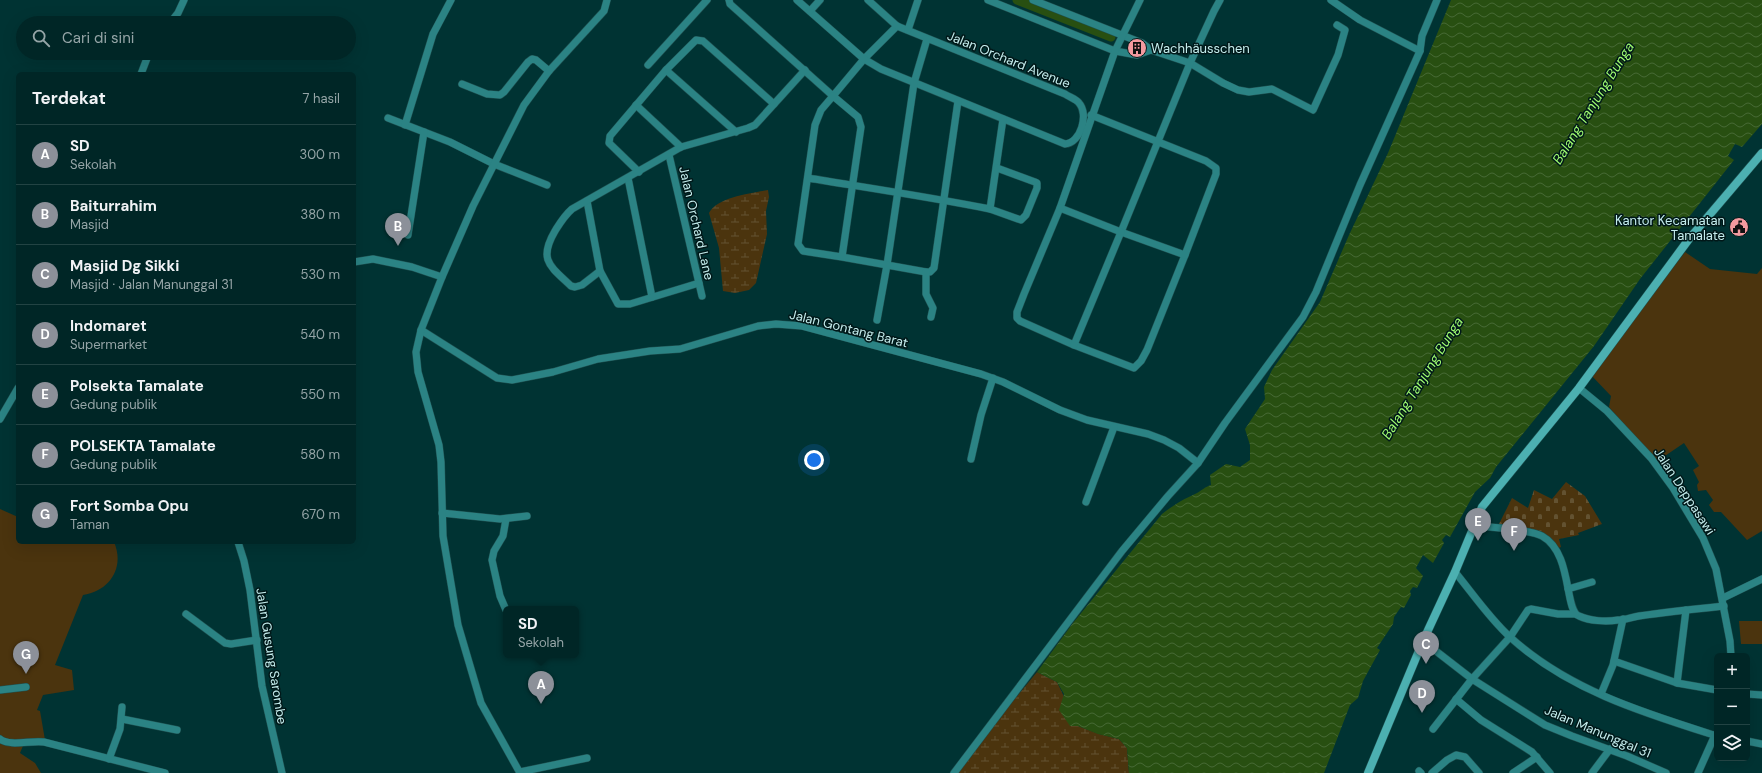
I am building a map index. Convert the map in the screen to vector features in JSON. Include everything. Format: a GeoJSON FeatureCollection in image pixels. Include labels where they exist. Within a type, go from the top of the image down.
{"type":"FeatureCollection","features":[{"type":"Feature","properties":{"kind":"street"},"geometry":{"type":"LineString","coordinates":[[176,16],[184,0]]}},
{"type":"Feature","properties":{"kind":"street"},"geometry":{"type":"LineString","coordinates":[[405,125],[433,34],[451,0]]}},
{"type":"Feature","properties":{"kind":"street"},"geometry":{"type":"LineString","coordinates":[[587,758],[520,772],[486,713],[475,686],[458,625],[443,536],[441,462],[439,445],[416,361],[416,352],[421,330],[472,206],[524,105],[549,71],[604,11],[607,0]]}},
{"type":"Feature","properties":{"kind":"street"},"geometry":{"type":"LineString","coordinates":[[648,65],[707,0]]}},
{"type":"Feature","properties":{"kind":"street"},"geometry":{"type":"LineString","coordinates":[[729,0],[730,4],[853,113],[860,122],[861,127],[854,186],[842,257]]}},
{"type":"Feature","properties":{"kind":"street","name":"Jalan Orchard Avenue"},"geometry":{"type":"LineString","coordinates":[[797,0],[864,59],[899,77],[1065,144],[1073,143],[1077,137],[1081,128],[1083,114],[1078,102],[1065,94],[896,26]]}},
{"type":"Feature","properties":{"kind":"street"},"geometry":{"type":"LineString","coordinates":[[810,11],[820,0]]}},
{"type":"Feature","properties":{"kind":"street"},"geometry":{"type":"LineString","coordinates":[[868,0],[896,26],[864,59],[817,117],[798,244],[799,247],[808,252],[930,272],[934,268],[945,200],[958,101]]}},
{"type":"Feature","properties":{"kind":"street"},"geometry":{"type":"LineString","coordinates":[[908,30],[918,0]]}},
{"type":"Feature","properties":{"kind":"street"},"geometry":{"type":"LineString","coordinates":[[988,0],[1116,51],[1137,55],[1151,50]]}},
{"type":"Feature","properties":{"kind":"street"},"geometry":{"type":"LineString","coordinates":[[1033,0],[1142,44],[1151,50],[1190,63],[1223,83],[1238,90],[1249,92],[1272,89],[1313,110],[1338,55],[1345,30],[1337,25]]}},
{"type":"Feature","properties":{"kind":"street"},"geometry":{"type":"LineString","coordinates":[[1091,115],[1211,163],[1217,170],[1147,350],[1134,368],[1130,368],[1074,345],[1020,321],[1016,316],[1060,208],[1091,115],[1116,51],[1140,0]]}},
{"type":"Feature","properties":{"kind":"street"},"geometry":{"type":"LineString","coordinates":[[1074,345],[1190,63],[1220,0]]}},
{"type":"Feature","properties":{"kind":"street"},"geometry":{"type":"LineString","coordinates":[[1332,0],[1360,20],[1420,51]]}},
{"type":"Feature","properties":{"kind":"street"},"geometry":{"type":"LineString","coordinates":[[954,773],[1122,551],[1164,500],[1198,463],[1225,423],[1303,317],[1309,307],[1420,51],[1422,36],[1437,0]]}},
{"type":"Feature","properties":{"kind":"street"},"geometry":{"type":"LineString","coordinates":[[639,172],[612,146],[609,139],[610,136],[692,42],[700,39],[706,43],[774,104]]}},
{"type":"Feature","properties":{"kind":"street"},"geometry":{"type":"LineString","coordinates":[[877,320],[887,265],[914,83],[927,39]]}},
{"type":"Feature","properties":{"kind":"street"},"geometry":{"type":"LineString","coordinates":[[462,84],[487,94],[500,95],[532,59],[536,60],[549,71]]}},
{"type":"Feature","properties":{"kind":"street"},"geometry":{"type":"LineString","coordinates":[[142,72],[146,60]]}},
{"type":"Feature","properties":{"kind":"street"},"geometry":{"type":"LineString","coordinates":[[666,70],[736,132]]}},
{"type":"Feature","properties":{"kind":"street"},"geometry":{"type":"LineString","coordinates":[[600,271],[582,284],[575,287],[571,286],[550,265],[546,251],[547,244],[562,218],[572,209],[681,147],[736,132],[755,125],[805,70]]}},
{"type":"Feature","properties":{"kind":"street"},"geometry":{"type":"LineString","coordinates":[[636,105],[681,147]]}},
{"type":"Feature","properties":{"kind":"street"},"geometry":{"type":"LineString","coordinates":[[388,118],[462,147],[494,164],[547,185]]}},
{"type":"Feature","properties":{"kind":"street"},"geometry":{"type":"LineString","coordinates":[[990,209],[1003,119]]}},
{"type":"Feature","properties":{"kind":"street"},"geometry":{"type":"LineString","coordinates":[[408,235],[424,132]]}},
{"type":"Feature","properties":{"kind":"street"},"geometry":{"type":"LineString","coordinates":[[1368,773],[1423,641],[1455,572],[1482,506],[1579,388],[1689,240],[1762,152]]}},
{"type":"Feature","properties":{"kind":"street","name":"Jalan Orchard Lane"},"geometry":{"type":"LineString","coordinates":[[669,154],[702,296]]}},
{"type":"Feature","properties":{"kind":"street"},"geometry":{"type":"LineString","coordinates":[[808,178],[898,194],[945,200],[990,209],[1022,220],[1026,215],[1037,188],[1037,183],[997,168]]}},
{"type":"Feature","properties":{"kind":"street"},"geometry":{"type":"LineString","coordinates":[[628,178],[652,297]]}},
{"type":"Feature","properties":{"kind":"street"},"geometry":{"type":"LineString","coordinates":[[587,201],[600,271],[618,304],[630,304],[698,283]]}},
{"type":"Feature","properties":{"kind":"street"},"geometry":{"type":"LineString","coordinates":[[1060,208],[1121,232],[1184,254]]}},
{"type":"Feature","properties":{"kind":"street"},"geometry":{"type":"LineString","coordinates":[[356,262],[373,259],[412,267],[442,277]]}},
{"type":"Feature","properties":{"kind":"street"},"geometry":{"type":"LineString","coordinates":[[926,272],[926,294],[933,308],[931,317]]}},
{"type":"Feature","properties":{"kind":"street","name":"Jalan Gontang Barat"},"geometry":{"type":"LineString","coordinates":[[421,330],[497,378],[508,380],[553,372],[598,359],[650,351],[680,349],[758,326],[776,324],[802,326],[993,378],[1060,410],[1114,427],[1141,432],[1164,440],[1179,448],[1198,463]]}},
{"type":"Feature","properties":{"kind":"street"},"geometry":{"type":"LineString","coordinates":[[971,459],[981,415],[993,378]]}},
{"type":"Feature","properties":{"kind":"street","name":"Jalan Deppasawi"},"geometry":{"type":"LineString","coordinates":[[1579,388],[1607,411],[1636,441],[1662,473],[1703,538],[1716,570],[1723,598],[1731,653]]}},
{"type":"Feature","properties":{"kind":"street"},"geometry":{"type":"LineString","coordinates":[[0,418],[16,391]]}},
{"type":"Feature","properties":{"kind":"street"},"geometry":{"type":"LineString","coordinates":[[1086,502],[1114,427]]}},
{"type":"Feature","properties":{"kind":"street"},"geometry":{"type":"LineString","coordinates":[[442,513],[506,519],[527,516]]}},
{"type":"Feature","properties":{"kind":"street"},"geometry":{"type":"LineString","coordinates":[[504,606],[500,596],[492,560],[494,550],[503,536],[506,519]]}},
{"type":"Feature","properties":{"kind":"street"},"geometry":{"type":"LineString","coordinates":[[1473,525],[1534,533],[1543,537],[1561,556],[1575,614]]}},
{"type":"Feature","properties":{"kind":"street","name":"Jalan Gusung Sarombe"},"geometry":{"type":"LineString","coordinates":[[239,544],[244,561],[248,583],[257,640],[262,686],[282,773]]}},
{"type":"Feature","properties":{"kind":"street"},"geometry":{"type":"LineString","coordinates":[[1455,572],[1510,637],[1562,676],[1585,689],[1602,694],[1637,710],[1714,734]]}},
{"type":"Feature","properties":{"kind":"street"},"geometry":{"type":"LineString","coordinates":[[1723,598],[1762,580]]}},
{"type":"Feature","properties":{"kind":"street"},"geometry":{"type":"LineString","coordinates":[[1568,589],[1592,582]]}},
{"type":"Feature","properties":{"kind":"street"},"geometry":{"type":"LineString","coordinates":[[1433,729],[1472,679],[1510,637],[1528,610],[1531,609],[1558,614],[1575,614],[1594,620],[1623,619],[1634,616],[1724,606]]}},
{"type":"Feature","properties":{"kind":"street"},"geometry":{"type":"LineString","coordinates":[[1677,683],[1686,610]]}},
{"type":"Feature","properties":{"kind":"street"},"geometry":{"type":"LineString","coordinates":[[186,614],[224,643],[231,644],[257,640]]}},
{"type":"Feature","properties":{"kind":"street"},"geometry":{"type":"LineString","coordinates":[[1602,694],[1614,661],[1623,619]]}},
{"type":"Feature","properties":{"kind":"street","name":"Jalan Manunggal 31"},"geometry":{"type":"LineString","coordinates":[[1423,641],[1472,679],[1545,725],[1610,749],[1666,773]]}},
{"type":"Feature","properties":{"kind":"street"},"geometry":{"type":"LineString","coordinates":[[1614,661],[1677,683],[1714,689]]}},
{"type":"Feature","properties":{"kind":"street"},"geometry":{"type":"LineString","coordinates":[[0,690],[26,687]]}},
{"type":"Feature","properties":{"kind":"street"},"geometry":{"type":"LineString","coordinates":[[1750,694],[1762,694]]}},
{"type":"Feature","properties":{"kind":"street"},"geometry":{"type":"LineString","coordinates":[[1456,699],[1481,720],[1526,748],[1537,757],[1550,773]]}},
{"type":"Feature","properties":{"kind":"street"},"geometry":{"type":"LineString","coordinates":[[109,759],[117,740],[122,719],[122,707]]}},
{"type":"Feature","properties":{"kind":"street"},"geometry":{"type":"LineString","coordinates":[[122,719],[177,730]]}},
{"type":"Feature","properties":{"kind":"street"},"geometry":{"type":"LineString","coordinates":[[0,739],[8,743],[28,741],[44,742],[165,773]]}},
{"type":"Feature","properties":{"kind":"street"},"geometry":{"type":"LineString","coordinates":[[1698,773],[1714,739]]}},
{"type":"Feature","properties":{"kind":"street"},"geometry":{"type":"LineString","coordinates":[[1750,742],[1762,744]]}},
{"type":"Feature","properties":{"kind":"street"},"geometry":{"type":"LineString","coordinates":[[1592,773],[1610,749]]}},
{"type":"Feature","properties":{"kind":"street"},"geometry":{"type":"LineString","coordinates":[[1432,773],[1456,755],[1462,756],[1469,761],[1479,773]]}},
{"type":"Feature","properties":{"kind":"street"},"geometry":{"type":"LineString","coordinates":[[1513,773],[1537,757]]}},
{"type":"Feature","properties":{"kind":"green space"},"geometry":{"type":"Polygon","coordinates":[[[768,190],[769,197],[766,211],[767,234],[756,283],[749,290],[735,293],[723,291],[719,248],[709,213],[719,203],[727,199],[744,194],[768,190]]]}},
{"type":"Feature","properties":{"kind":"green space"},"geometry":{"type":"Polygon","coordinates":[[[1685,252],[1710,269],[1757,274],[1762,268],[1762,531],[1747,540],[1721,512],[1714,512],[1709,505],[1713,500],[1706,490],[1698,491],[1697,485],[1699,482],[1693,470],[1699,466],[1684,443],[1656,462],[1609,407],[1611,396],[1591,375],[1685,252]]]}},
{"type":"Feature","properties":{"kind":"green space"},"geometry":{"type":"Polygon","coordinates":[[[1566,482],[1585,496],[1602,524],[1578,533],[1579,535],[1559,539],[1561,547],[1556,549],[1541,531],[1498,526],[1512,498],[1528,508],[1534,490],[1552,499],[1566,482]]]}},
{"type":"Feature","properties":{"kind":"green space"},"geometry":{"type":"Polygon","coordinates":[[[0,509],[16,516],[16,544],[115,544],[118,560],[113,576],[108,583],[93,593],[83,595],[55,665],[72,670],[74,690],[43,695],[37,710],[40,711],[45,740],[25,741],[20,753],[35,763],[41,773],[0,773],[0,509]]]}},
{"type":"Feature","properties":{"kind":"green space"},"geometry":{"type":"Polygon","coordinates":[[[1739,621],[1762,621],[1762,644],[1741,644],[1739,621]]]}},
{"type":"Feature","properties":{"kind":"green space"},"geometry":{"type":"Polygon","coordinates":[[[1037,672],[1057,682],[1078,726],[1099,734],[1119,739],[1127,748],[1129,773],[954,773],[1037,672]]]}},
{"type":"Feature","properties":{"kind":"water","name":"Balang Tanjung Bunga"},"geometry":{"type":"Polygon","coordinates":[[[1451,0],[1762,0],[1762,124],[1742,147],[1735,144],[1728,156],[1734,160],[1640,279],[1594,346],[1496,467],[1490,478],[1475,492],[1450,537],[1446,535],[1442,540],[1444,543],[1433,563],[1423,555],[1416,568],[1423,576],[1417,588],[1413,587],[1410,591],[1411,595],[1404,608],[1401,607],[1394,617],[1393,624],[1377,648],[1380,650],[1363,681],[1358,698],[1350,705],[1324,773],[1129,773],[1127,748],[1119,739],[1098,734],[1078,726],[1070,726],[1059,710],[1064,694],[1057,682],[1037,672],[1073,623],[1162,514],[1179,502],[1211,485],[1210,475],[1226,464],[1240,467],[1250,460],[1250,445],[1245,429],[1265,399],[1264,387],[1272,370],[1320,302],[1349,235],[1388,153],[1451,0]]]}},
{"type":"Feature","properties":{"kind":"waterway"},"geometry":{"type":"LineString","coordinates":[[1017,0],[1111,37]]}},
{"type":"Feature","properties":{"kind":"place","name":"Wachhäusschen"},"geometry":{"type":"Point","coordinates":[1137,48]}},
{"type":"Feature","properties":{"kind":"place","name":"Kantor Kecamatan Tamalate"},"geometry":{"type":"Point","coordinates":[1739,227]}},
{"type":"Feature","properties":{"kind":"place","name":"Baiturrahim"},"geometry":{"type":"Point","coordinates":[398,246]}},
{"type":"Feature","properties":{"kind":"place","name":"Polsekta Tamalate"},"geometry":{"type":"Point","coordinates":[1478,541]}},
{"type":"Feature","properties":{"kind":"place","name":"POLSEKTA Tamalate"},"geometry":{"type":"Point","coordinates":[1514,551]}},
{"type":"Feature","properties":{"kind":"place","name":"Masjid Dg Sikki"},"geometry":{"type":"Point","coordinates":[1426,664]}},
{"type":"Feature","properties":{"kind":"place","name":"Fort Somba Opu"},"geometry":{"type":"Point","coordinates":[26,674]}},
{"type":"Feature","properties":{"kind":"place","name":"SD"},"geometry":{"type":"Point","coordinates":[541,704]}},
{"type":"Feature","properties":{"kind":"place","name":"Indomaret"},"geometry":{"type":"Point","coordinates":[1422,713]}}]}
